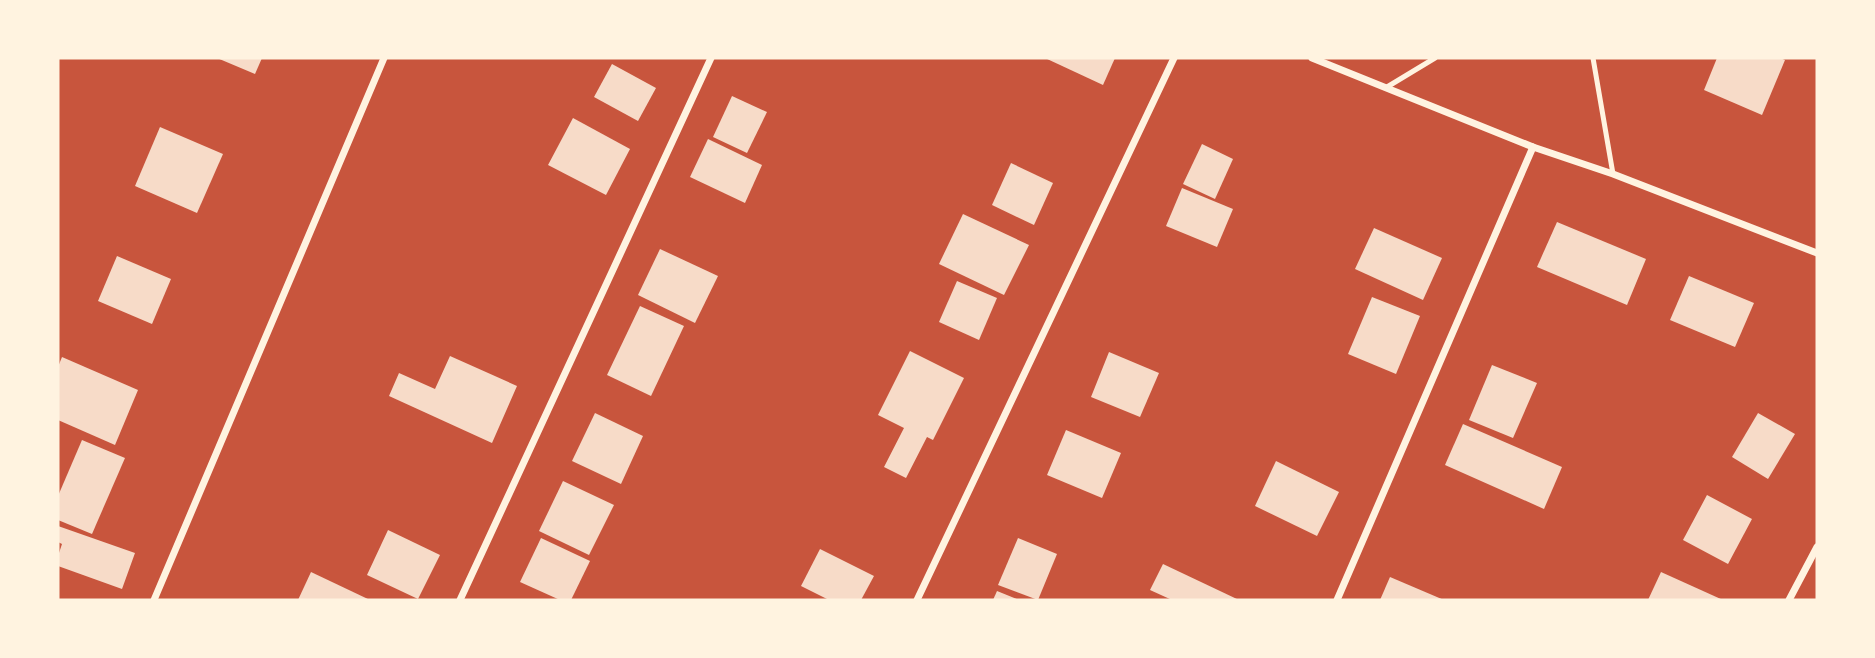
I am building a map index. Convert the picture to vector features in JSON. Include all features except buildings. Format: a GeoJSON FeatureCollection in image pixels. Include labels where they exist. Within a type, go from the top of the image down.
{"type":"FeatureCollection","features":[{"type":"Feature","properties":{"kind":"street"},"geometry":{"type":"LineString","coordinates":[[154,600],[384,58]]}},
{"type":"Feature","properties":{"kind":"street"},"geometry":{"type":"LineString","coordinates":[[460,600],[711,58]]}},
{"type":"Feature","properties":{"kind":"street"},"geometry":{"type":"LineString","coordinates":[[917,600],[1174,58]]}},
{"type":"Feature","properties":{"kind":"street"},"geometry":{"type":"LineString","coordinates":[[1312,58],[1533,147],[1613,174],[1817,253]]}},
{"type":"Feature","properties":{"kind":"street"},"geometry":{"type":"LineString","coordinates":[[1337,600],[1533,147]]}},
{"type":"Feature","properties":{"kind":"street"},"geometry":{"type":"LineString","coordinates":[[1789,600],[1817,547]]}},
{"type":"Feature","properties":{"kind":"lane"},"geometry":{"type":"LineString","coordinates":[[1387,87],[1435,58]]}},
{"type":"Feature","properties":{"kind":"lane"},"geometry":{"type":"LineString","coordinates":[[1592,58],[1613,174]]}}]}
